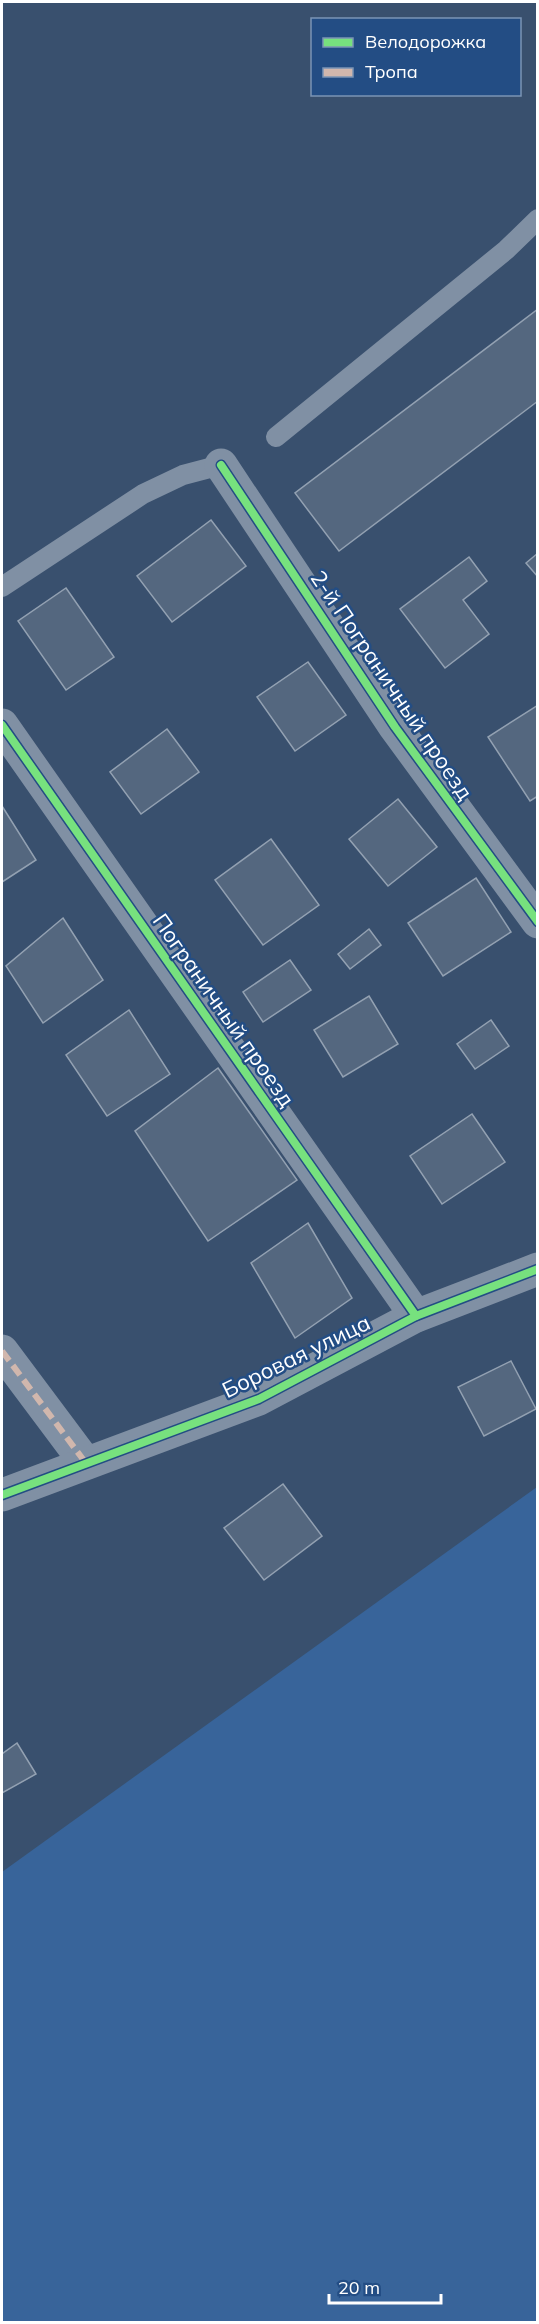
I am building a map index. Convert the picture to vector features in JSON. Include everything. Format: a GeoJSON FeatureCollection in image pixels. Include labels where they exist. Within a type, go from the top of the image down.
{"type":"FeatureCollection","features":[{"type":"Feature","properties":{"kind":"street","name":"2-й Пограничный проезд"},"geometry":{"type":"LineString","coordinates":[[221,465],[395,727],[537,922]]}},
{"type":"Feature","properties":{"kind":"street","name":"Пограничный проезд"},"geometry":{"type":"LineString","coordinates":[[2,725],[416,1316]]}},
{"type":"Feature","properties":{"kind":"street","name":"Боровая улица"},"geometry":{"type":"LineString","coordinates":[[2,1495],[85,1462],[259,1399],[416,1316],[537,1269]]}},
{"type":"Feature","properties":{"kind":"street"},"geometry":{"type":"LineString","coordinates":[[2,1351],[85,1462]]}},
{"type":"Feature","properties":{"kind":"lane"},"geometry":{"type":"LineString","coordinates":[[276,437],[506,250],[537,219]]}},
{"type":"Feature","properties":{"kind":"lane"},"geometry":{"type":"LineString","coordinates":[[2,587],[143,494],[183,475],[221,465]]}},
{"type":"Feature","properties":{"kind":"shaded area"},"geometry":{"type":"Polygon","coordinates":[[[537,1487],[537,2322],[2,2322],[2,1872],[537,1487]]]}},
{"type":"Feature","properties":{"kind":"building"},"geometry":{"type":"Polygon","coordinates":[[[538,309],[538,401],[339,551],[295,493],[538,309]]]}},
{"type":"Feature","properties":{"kind":"building"},"geometry":{"type":"Polygon","coordinates":[[[211,520],[246,566],[172,622],[137,576],[211,520]]]}},
{"type":"Feature","properties":{"kind":"building"},"geometry":{"type":"Polygon","coordinates":[[[538,553],[538,577],[526,563],[538,553]]]}},
{"type":"Feature","properties":{"kind":"building"},"geometry":{"type":"Polygon","coordinates":[[[469,557],[487,581],[463,600],[489,634],[445,668],[400,609],[469,557]]]}},
{"type":"Feature","properties":{"kind":"building"},"geometry":{"type":"Polygon","coordinates":[[[66,588],[114,657],[66,690],[18,621],[66,588]]]}},
{"type":"Feature","properties":{"kind":"building"},"geometry":{"type":"Polygon","coordinates":[[[308,662],[346,715],[295,751],[257,697],[308,662]]]}},
{"type":"Feature","properties":{"kind":"building"},"geometry":{"type":"Polygon","coordinates":[[[538,705],[538,796],[530,801],[488,737],[538,705]]]}},
{"type":"Feature","properties":{"kind":"building"},"geometry":{"type":"Polygon","coordinates":[[[167,729],[199,772],[141,814],[110,772],[167,729]]]}},
{"type":"Feature","properties":{"kind":"building"},"geometry":{"type":"Polygon","coordinates":[[[398,799],[437,847],[388,886],[349,839],[398,799]]]}},
{"type":"Feature","properties":{"kind":"building"},"geometry":{"type":"Polygon","coordinates":[[[2,806],[36,860],[2,882],[2,806]]]}},
{"type":"Feature","properties":{"kind":"building"},"geometry":{"type":"Polygon","coordinates":[[[271,839],[319,905],[263,945],[215,880],[271,839]]]}},
{"type":"Feature","properties":{"kind":"building"},"geometry":{"type":"Polygon","coordinates":[[[476,878],[511,932],[443,976],[408,923],[476,878]]]}},
{"type":"Feature","properties":{"kind":"building"},"geometry":{"type":"Polygon","coordinates":[[[63,918],[103,980],[43,1023],[6,966],[63,918]]]}},
{"type":"Feature","properties":{"kind":"building"},"geometry":{"type":"Polygon","coordinates":[[[369,929],[381,945],[350,969],[338,954],[369,929]]]}},
{"type":"Feature","properties":{"kind":"building"},"geometry":{"type":"Polygon","coordinates":[[[290,960],[311,990],[263,1022],[243,992],[290,960]]]}},
{"type":"Feature","properties":{"kind":"building"},"geometry":{"type":"Polygon","coordinates":[[[369,996],[398,1044],[343,1077],[314,1030],[369,996]]]}},
{"type":"Feature","properties":{"kind":"building"},"geometry":{"type":"Polygon","coordinates":[[[129,1010],[170,1074],[107,1116],[66,1055],[129,1010]]]}},
{"type":"Feature","properties":{"kind":"building"},"geometry":{"type":"Polygon","coordinates":[[[491,1020],[509,1046],[475,1069],[457,1044],[491,1020]]]}},
{"type":"Feature","properties":{"kind":"building"},"geometry":{"type":"Polygon","coordinates":[[[218,1068],[297,1180],[208,1241],[135,1131],[218,1068]]]}},
{"type":"Feature","properties":{"kind":"building"},"geometry":{"type":"Polygon","coordinates":[[[472,1114],[505,1162],[442,1204],[410,1156],[472,1114]]]}},
{"type":"Feature","properties":{"kind":"building"},"geometry":{"type":"Polygon","coordinates":[[[308,1223],[352,1298],[295,1338],[251,1263],[308,1223]]]}},
{"type":"Feature","properties":{"kind":"building"},"geometry":{"type":"Polygon","coordinates":[[[511,1361],[536,1409],[484,1436],[458,1387],[511,1361]]]}},
{"type":"Feature","properties":{"kind":"building"},"geometry":{"type":"Polygon","coordinates":[[[283,1484],[322,1536],[264,1580],[224,1528],[283,1484]]]}},
{"type":"Feature","properties":{"kind":"building"},"geometry":{"type":"Polygon","coordinates":[[[17,1743],[36,1774],[2,1793],[2,1754],[17,1743]]]}},
{"type":"Feature","properties":{"kind":"marked path"},"geometry":{"type":"LineString","coordinates":[[2,1351],[85,1462]]}},
{"type":"Feature","properties":{"kind":"cycle path"},"geometry":{"type":"LineString","coordinates":[[221,465],[395,727],[538,922]]}},
{"type":"Feature","properties":{"kind":"cycle path"},"geometry":{"type":"LineString","coordinates":[[2,725],[416,1316]]}},
{"type":"Feature","properties":{"kind":"cycle path"},"geometry":{"type":"LineString","coordinates":[[2,1495],[259,1399],[416,1316],[538,1269]]}}]}
